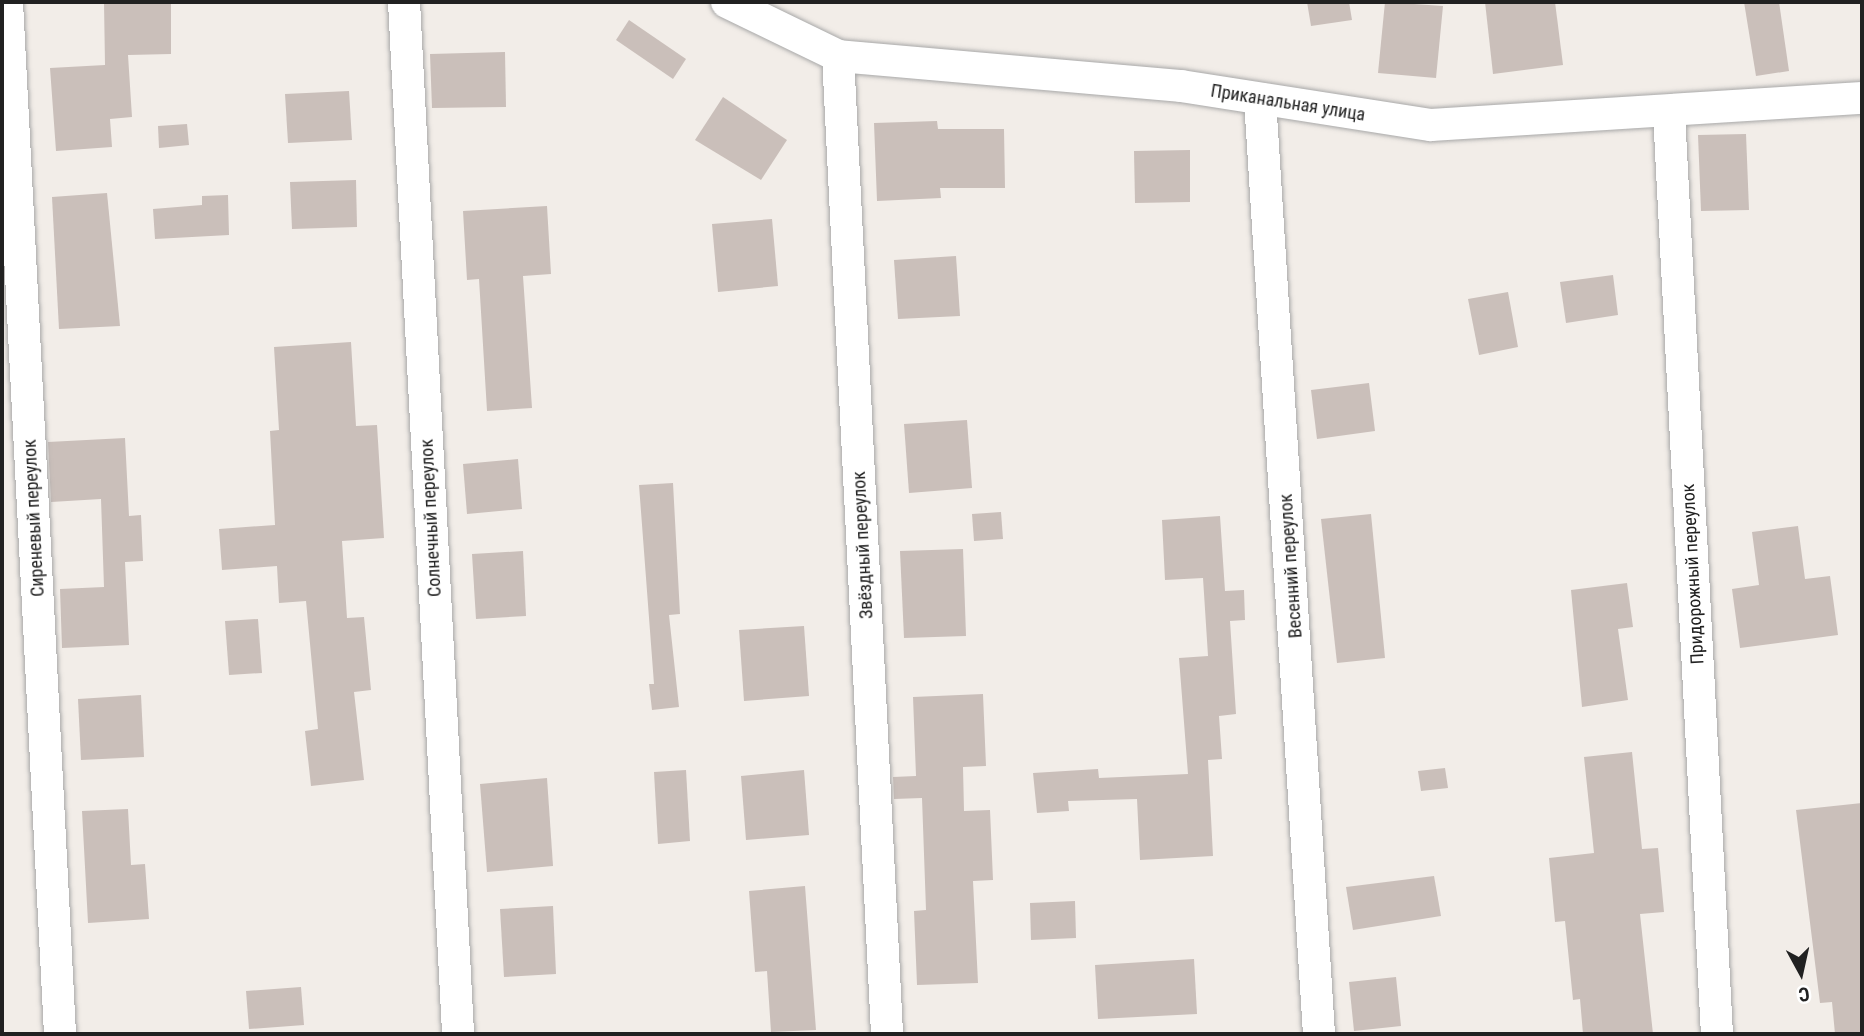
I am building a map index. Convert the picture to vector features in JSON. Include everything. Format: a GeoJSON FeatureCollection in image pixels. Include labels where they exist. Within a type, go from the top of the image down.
{"type":"FeatureCollection","features":[{"type":"Feature","properties":{"kind":"street","name":"Сиреневый переулок"},"geometry":{"type":"LineString","coordinates":[[7,2],[60,1034]]}},
{"type":"Feature","properties":{"kind":"street","name":"Солнечный переулок"},"geometry":{"type":"LineString","coordinates":[[404,2],[458,1034]]}},
{"type":"Feature","properties":{"kind":"street","name":"Приканальная улица"},"geometry":{"type":"LineString","coordinates":[[727,2],[838,56],[1181,86],[1431,125],[1669,113],[1862,98]]}},
{"type":"Feature","properties":{"kind":"street","name":"Звёздный переулок"},"geometry":{"type":"LineString","coordinates":[[838,56],[887,1034]]}},
{"type":"Feature","properties":{"kind":"street","name":"Весенний переулок"},"geometry":{"type":"LineString","coordinates":[[1260,99],[1319,1034]]}},
{"type":"Feature","properties":{"kind":"street","name":"Придорожный переулок"},"geometry":{"type":"LineString","coordinates":[[1669,113],[1717,1034]]}},
{"type":"Feature","properties":{"kind":"building"},"geometry":{"type":"Polygon","coordinates":[[[171,2],[171,54],[128,55],[132,117],[110,119],[112,147],[56,151],[50,68],[105,65],[104,3],[171,2]]]}},
{"type":"Feature","properties":{"kind":"building"},"geometry":{"type":"Polygon","coordinates":[[[1307,2],[1349,2],[1352,20],[1311,26],[1307,2]]]}},
{"type":"Feature","properties":{"kind":"building"},"geometry":{"type":"Polygon","coordinates":[[[1385,2],[1443,6],[1436,78],[1378,73],[1385,2]]]}},
{"type":"Feature","properties":{"kind":"building"},"geometry":{"type":"Polygon","coordinates":[[[1485,2],[1555,2],[1563,65],[1493,74],[1485,2]]]}},
{"type":"Feature","properties":{"kind":"building"},"geometry":{"type":"Polygon","coordinates":[[[1744,2],[1779,2],[1789,71],[1756,76],[1744,2]]]}},
{"type":"Feature","properties":{"kind":"building"},"geometry":{"type":"Polygon","coordinates":[[[629,20],[686,59],[673,79],[616,40],[629,20]]]}},
{"type":"Feature","properties":{"kind":"building"},"geometry":{"type":"Polygon","coordinates":[[[505,52],[506,107],[432,108],[430,54],[505,52]]]}},
{"type":"Feature","properties":{"kind":"building"},"geometry":{"type":"Polygon","coordinates":[[[349,91],[352,140],[288,143],[285,94],[349,91]]]}},
{"type":"Feature","properties":{"kind":"building"},"geometry":{"type":"Polygon","coordinates":[[[723,97],[787,140],[761,180],[695,140],[723,97]]]}},
{"type":"Feature","properties":{"kind":"building"},"geometry":{"type":"Polygon","coordinates":[[[937,121],[938,129],[1004,129],[1005,188],[940,188],[941,198],[877,201],[874,123],[937,121]]]}},
{"type":"Feature","properties":{"kind":"building"},"geometry":{"type":"Polygon","coordinates":[[[187,124],[189,145],[159,148],[158,126],[187,124]]]}},
{"type":"Feature","properties":{"kind":"building"},"geometry":{"type":"Polygon","coordinates":[[[1746,134],[1749,210],[1701,211],[1698,135],[1746,134]]]}},
{"type":"Feature","properties":{"kind":"building"},"geometry":{"type":"Polygon","coordinates":[[[1190,150],[1190,202],[1135,203],[1134,151],[1190,150]]]}},
{"type":"Feature","properties":{"kind":"building"},"geometry":{"type":"Polygon","coordinates":[[[356,180],[357,227],[292,229],[290,182],[356,180]]]}},
{"type":"Feature","properties":{"kind":"building"},"geometry":{"type":"Polygon","coordinates":[[[107,193],[120,326],[59,329],[52,197],[107,193]]]}},
{"type":"Feature","properties":{"kind":"building"},"geometry":{"type":"Polygon","coordinates":[[[228,195],[229,235],[155,239],[153,209],[202,205],[202,196],[228,195]]]}},
{"type":"Feature","properties":{"kind":"building"},"geometry":{"type":"Polygon","coordinates":[[[547,206],[551,274],[523,276],[532,408],[487,411],[479,279],[467,280],[463,211],[547,206]]]}},
{"type":"Feature","properties":{"kind":"building"},"geometry":{"type":"Polygon","coordinates":[[[772,219],[778,286],[718,292],[712,224],[772,219]]]}},
{"type":"Feature","properties":{"kind":"building"},"geometry":{"type":"Polygon","coordinates":[[[956,256],[960,316],[898,319],[894,260],[956,256]]]}},
{"type":"Feature","properties":{"kind":"building"},"geometry":{"type":"Polygon","coordinates":[[[1613,275],[1618,315],[1566,323],[1560,282],[1613,275]]]}},
{"type":"Feature","properties":{"kind":"building"},"geometry":{"type":"Polygon","coordinates":[[[1508,292],[1518,347],[1479,355],[1468,299],[1508,292]]]}},
{"type":"Feature","properties":{"kind":"building"},"geometry":{"type":"Polygon","coordinates":[[[351,342],[356,426],[377,425],[384,538],[342,541],[347,618],[364,617],[371,690],[354,692],[364,780],[311,786],[305,731],[318,729],[306,601],[279,603],[277,566],[222,570],[219,529],[275,525],[270,431],[279,430],[274,347],[351,342]]]}},
{"type":"Feature","properties":{"kind":"building"},"geometry":{"type":"Polygon","coordinates":[[[1369,383],[1375,431],[1317,439],[1311,390],[1369,383]]]}},
{"type":"Feature","properties":{"kind":"building"},"geometry":{"type":"Polygon","coordinates":[[[967,420],[972,488],[909,493],[904,424],[967,420]]]}},
{"type":"Feature","properties":{"kind":"building"},"geometry":{"type":"Polygon","coordinates":[[[125,438],[129,516],[141,515],[143,561],[125,562],[129,645],[62,648],[60,589],[104,587],[101,499],[51,502],[48,442],[125,438]]]}},
{"type":"Feature","properties":{"kind":"building"},"geometry":{"type":"Polygon","coordinates":[[[518,459],[522,509],[467,514],[463,464],[518,459]]]}},
{"type":"Feature","properties":{"kind":"building"},"geometry":{"type":"Polygon","coordinates":[[[673,483],[680,614],[669,615],[679,707],[652,710],[649,684],[654,684],[639,485],[673,483]]]}},
{"type":"Feature","properties":{"kind":"building"},"geometry":{"type":"Polygon","coordinates":[[[1001,512],[1003,539],[974,541],[972,514],[1001,512]]]}},
{"type":"Feature","properties":{"kind":"building"},"geometry":{"type":"Polygon","coordinates":[[[1371,514],[1385,658],[1337,663],[1321,519],[1371,514]]]}},
{"type":"Feature","properties":{"kind":"building"},"geometry":{"type":"Polygon","coordinates":[[[1220,516],[1225,591],[1244,590],[1245,620],[1230,621],[1236,714],[1219,716],[1222,759],[1208,760],[1213,856],[1140,860],[1137,799],[1068,801],[1069,811],[1037,813],[1033,773],[1098,769],[1099,778],[1188,774],[1179,658],[1208,656],[1203,578],[1165,580],[1162,520],[1220,516]]]}},
{"type":"Feature","properties":{"kind":"building"},"geometry":{"type":"Polygon","coordinates":[[[1798,526],[1805,579],[1830,576],[1838,635],[1740,648],[1732,589],[1759,585],[1752,532],[1798,526]]]}},
{"type":"Feature","properties":{"kind":"building"},"geometry":{"type":"Polygon","coordinates":[[[963,549],[966,636],[904,638],[900,551],[963,549]]]}},
{"type":"Feature","properties":{"kind":"building"},"geometry":{"type":"Polygon","coordinates":[[[523,551],[526,616],[476,619],[472,554],[523,551]]]}},
{"type":"Feature","properties":{"kind":"building"},"geometry":{"type":"Polygon","coordinates":[[[1627,583],[1633,627],[1618,629],[1628,700],[1582,707],[1571,590],[1627,583]]]}},
{"type":"Feature","properties":{"kind":"building"},"geometry":{"type":"Polygon","coordinates":[[[258,619],[262,673],[229,675],[225,621],[258,619]]]}},
{"type":"Feature","properties":{"kind":"building"},"geometry":{"type":"Polygon","coordinates":[[[804,626],[809,696],[744,701],[739,630],[804,626]]]}},
{"type":"Feature","properties":{"kind":"building"},"geometry":{"type":"Polygon","coordinates":[[[983,694],[986,766],[963,767],[964,811],[990,810],[993,880],[973,881],[978,983],[917,985],[914,911],[926,910],[922,798],[894,799],[893,777],[916,776],[913,697],[983,694]]]}},
{"type":"Feature","properties":{"kind":"building"},"geometry":{"type":"Polygon","coordinates":[[[141,695],[144,757],[81,760],[78,699],[141,695]]]}},
{"type":"Feature","properties":{"kind":"building"},"geometry":{"type":"Polygon","coordinates":[[[1632,752],[1642,849],[1658,848],[1664,912],[1640,914],[1653,1034],[1583,1034],[1580,999],[1573,1000],[1565,921],[1555,922],[1549,858],[1594,853],[1584,757],[1632,752]]]}},
{"type":"Feature","properties":{"kind":"building"},"geometry":{"type":"Polygon","coordinates":[[[1445,768],[1448,788],[1421,791],[1418,771],[1445,768]]]}},
{"type":"Feature","properties":{"kind":"building"},"geometry":{"type":"Polygon","coordinates":[[[686,770],[690,841],[658,844],[654,772],[686,770]]]}},
{"type":"Feature","properties":{"kind":"building"},"geometry":{"type":"Polygon","coordinates":[[[804,770],[809,835],[746,840],[741,776],[804,770]]]}},
{"type":"Feature","properties":{"kind":"building"},"geometry":{"type":"Polygon","coordinates":[[[547,778],[553,866],[487,872],[480,784],[547,778]]]}},
{"type":"Feature","properties":{"kind":"building"},"geometry":{"type":"Polygon","coordinates":[[[1862,803],[1862,1034],[1835,1034],[1832,1002],[1820,1003],[1796,810],[1862,803]]]}},
{"type":"Feature","properties":{"kind":"building"},"geometry":{"type":"Polygon","coordinates":[[[128,809],[131,865],[145,864],[149,919],[88,923],[82,811],[128,809]]]}},
{"type":"Feature","properties":{"kind":"building"},"geometry":{"type":"Polygon","coordinates":[[[1434,876],[1441,916],[1353,930],[1346,887],[1434,876]]]}},
{"type":"Feature","properties":{"kind":"building"},"geometry":{"type":"Polygon","coordinates":[[[805,886],[816,1030],[771,1032],[767,971],[755,972],[749,891],[805,886]]]}},
{"type":"Feature","properties":{"kind":"building"},"geometry":{"type":"Polygon","coordinates":[[[1075,901],[1076,938],[1031,940],[1030,903],[1075,901]]]}},
{"type":"Feature","properties":{"kind":"building"},"geometry":{"type":"Polygon","coordinates":[[[553,906],[556,974],[504,977],[500,909],[553,906]]]}},
{"type":"Feature","properties":{"kind":"building"},"geometry":{"type":"Polygon","coordinates":[[[1194,959],[1197,1014],[1098,1019],[1095,965],[1194,959]]]}},
{"type":"Feature","properties":{"kind":"building"},"geometry":{"type":"Polygon","coordinates":[[[1396,977],[1401,1026],[1354,1031],[1349,982],[1396,977]]]}},
{"type":"Feature","properties":{"kind":"building"},"geometry":{"type":"Polygon","coordinates":[[[301,987],[304,1025],[249,1029],[246,991],[301,987]]]}}]}
